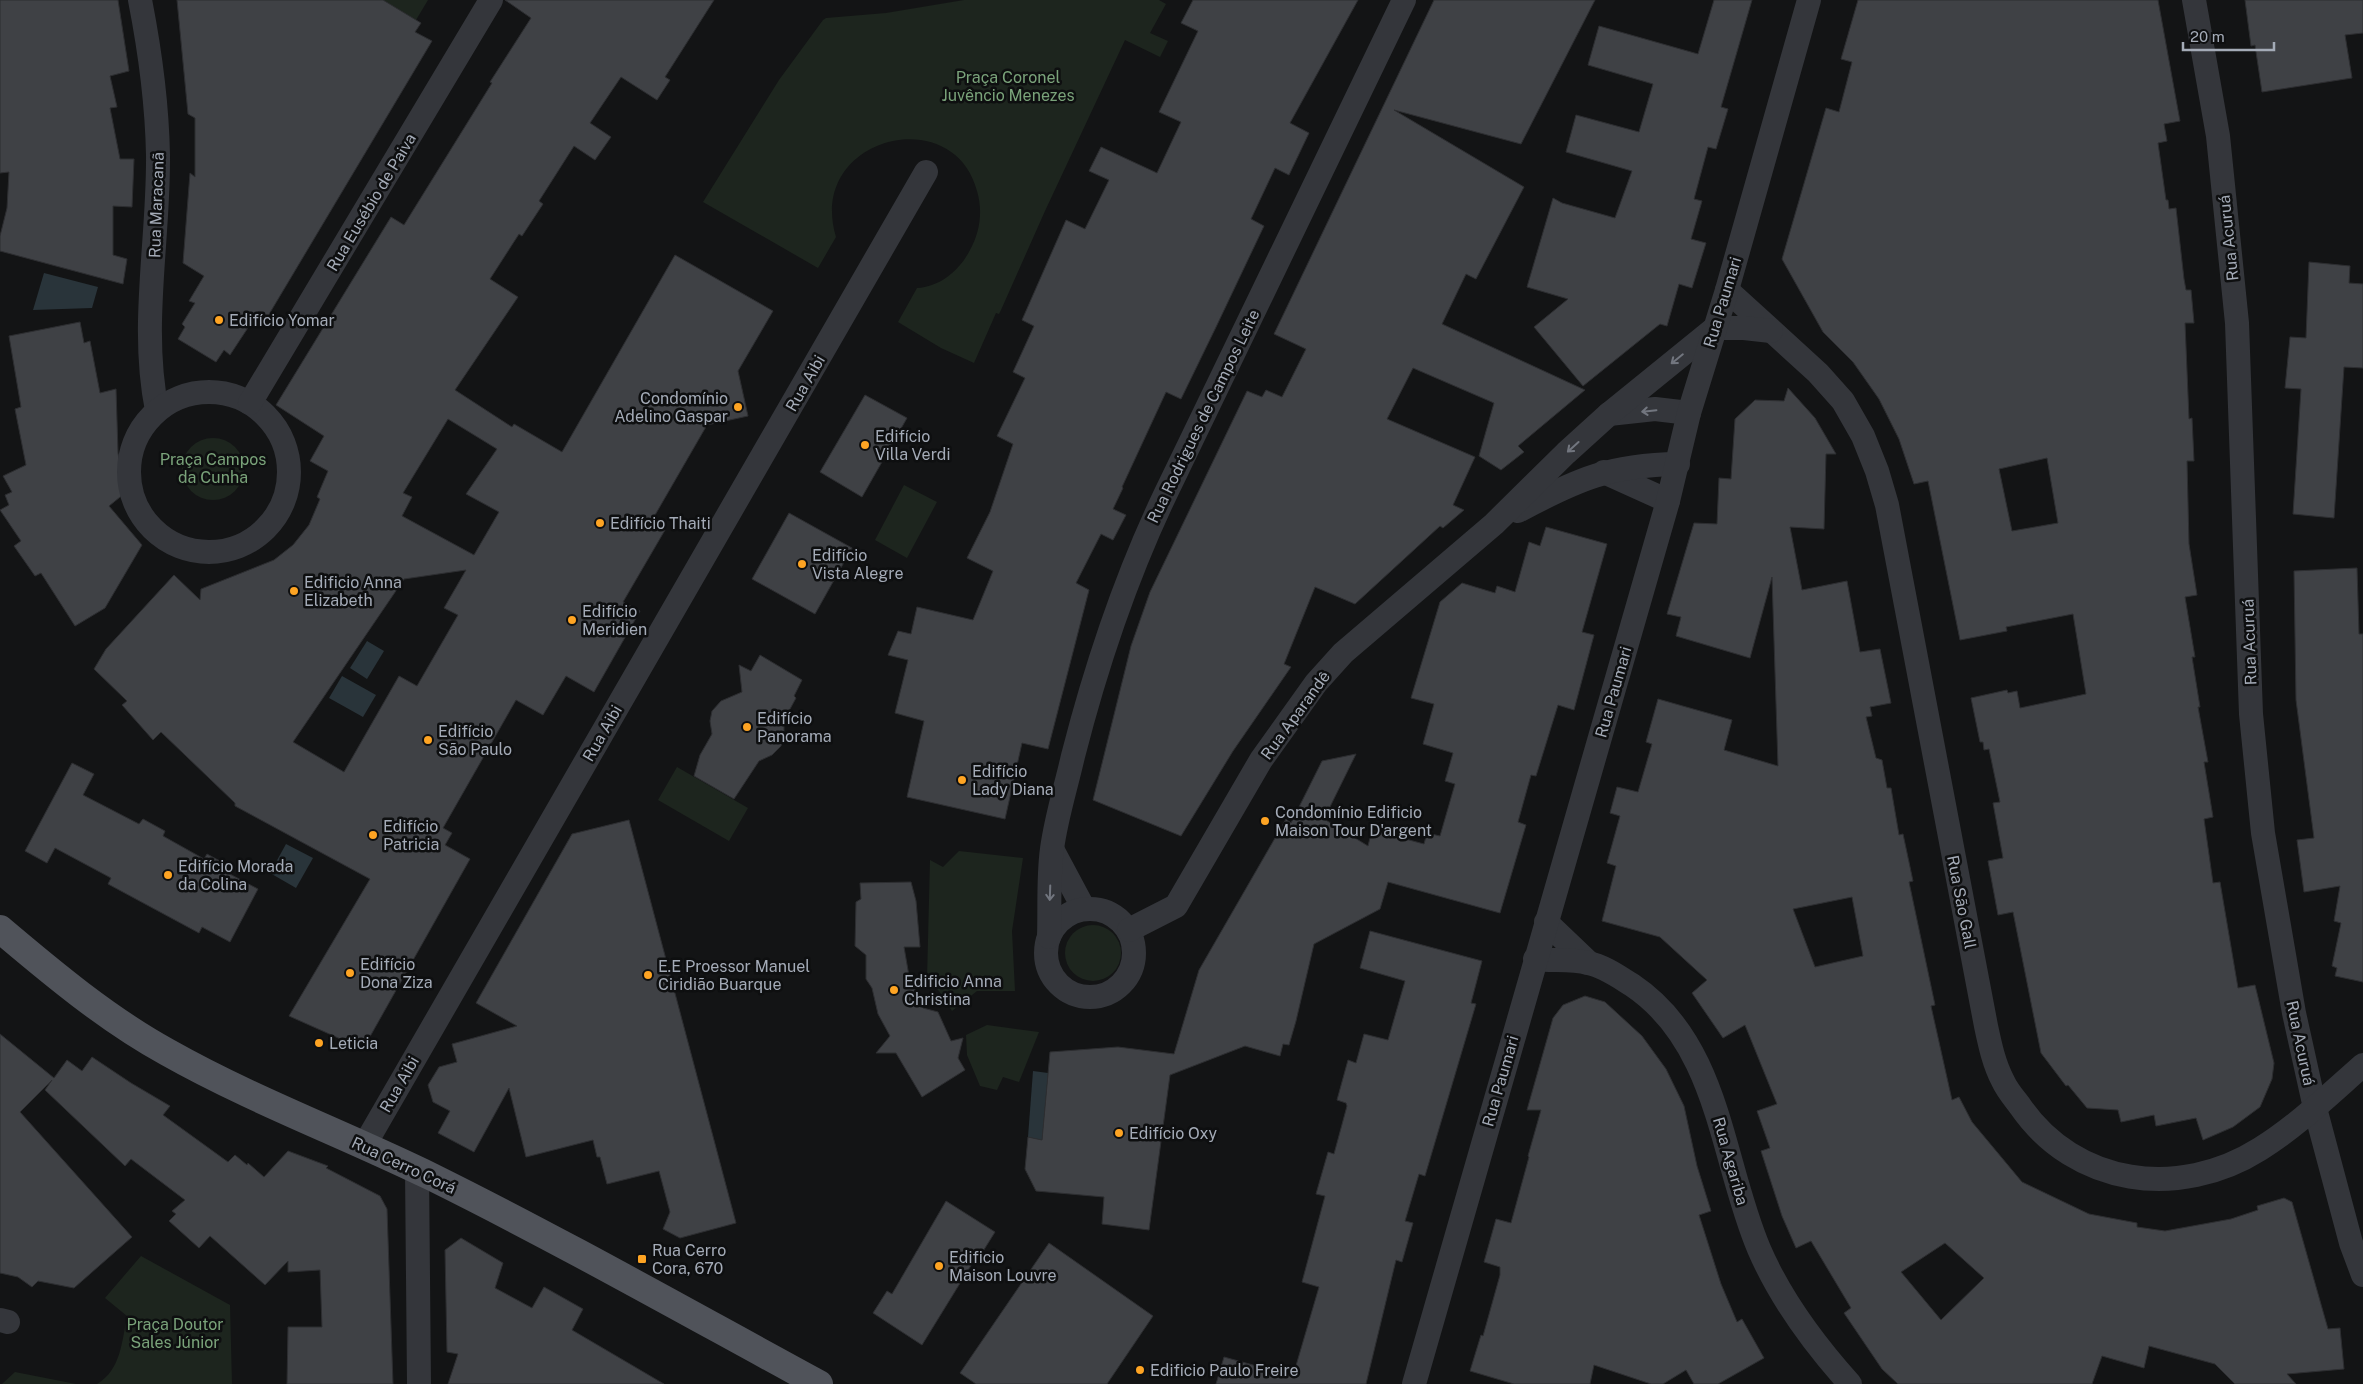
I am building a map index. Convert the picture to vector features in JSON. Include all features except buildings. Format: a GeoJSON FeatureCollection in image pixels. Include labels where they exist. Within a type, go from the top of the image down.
{"type":"FeatureCollection","features":[{"type":"Feature","properties":{"kind":"main road","name":"Rua Cerro Corá"},"geometry":{"type":"LineString","coordinates":[[0,929],[66,983],[166,1052],[278,1108],[417,1170],[540,1231],[819,1384]]}},
{"type":"Feature","properties":{"kind":"street","name":"Rua Maracanã"},"geometry":{"type":"LineString","coordinates":[[140,0],[154,87],[158,155],[151,368],[158,410]]}},
{"type":"Feature","properties":{"kind":"street","name":"Rua Eusébio de Paiva"},"geometry":{"type":"LineString","coordinates":[[250,402],[491,0]]}},
{"type":"Feature","properties":{"kind":"street","name":"Rua Rodrigues de Campos Leite"},"geometry":{"type":"LineString","coordinates":[[1048,937],[1052,850],[1061,804],[1101,653],[1140,548],[1404,0]]}},
{"type":"Feature","properties":{"kind":"street","name":"Rua Paumari"},"geometry":{"type":"LineString","coordinates":[[1414,1384],[1668,501],[1689,413],[1727,290],[1809,0]]}},
{"type":"Feature","properties":{"kind":"street","name":"Rua Acuruá"},"geometry":{"type":"LineString","coordinates":[[2194,0],[2218,136],[2237,323],[2251,714],[2264,833],[2294,1013],[2315,1108],[2351,1243],[2363,1275]]}},
{"type":"Feature","properties":{"kind":"street","name":"Rua Aibi"},"geometry":{"type":"LineString","coordinates":[[364,1146],[926,172]]}},
{"type":"Feature","properties":{"kind":"street","name":"Rua São Gall"},"geometry":{"type":"LineString","coordinates":[[1727,290],[1818,373],[1843,402],[1863,436],[1877,471],[1887,505],[1986,1026],[2003,1082],[2028,1118],[2050,1140],[2076,1158],[2104,1171],[2148,1180],[2195,1174],[2224,1166],[2259,1150],[2315,1108],[2363,1065]]}},
{"type":"Feature","properties":{"kind":"street"},"geometry":{"type":"LineString","coordinates":[[1714,328],[1744,328],[1771,331]]}},
{"type":"Feature","properties":{"kind":"street","name":"Rua Aparandê"},"geometry":{"type":"LineString","coordinates":[[1129,930],[1176,906],[1262,760],[1295,711],[1343,653],[1494,524],[1566,453],[1609,414],[1714,328]]}},
{"type":"Feature","properties":{"kind":"street"},"geometry":{"type":"LineString","coordinates":[[203,391],[227,393],[250,402],[270,419],[283,441],[289,466],[287,491],[277,514],[260,534],[238,546],[213,552],[187,549],[164,538],[146,521],[133,500],[129,476],[131,451],[141,428],[158,410],[178,398],[203,391]]}},
{"type":"Feature","properties":{"kind":"street"},"geometry":{"type":"LineString","coordinates":[[1609,414],[1654,409],[1689,413]]}},
{"type":"Feature","properties":{"kind":"street","name":"Rua Aparandê"},"geometry":{"type":"LineString","coordinates":[[1494,524],[1562,488],[1604,472],[1641,464],[1678,464]]}},
{"type":"Feature","properties":{"kind":"street"},"geometry":{"type":"LineString","coordinates":[[1604,472],[1668,501]]}},
{"type":"Feature","properties":{"kind":"street"},"geometry":{"type":"LineString","coordinates":[[1052,850],[1084,909]]}},
{"type":"Feature","properties":{"kind":"street"},"geometry":{"type":"LineString","coordinates":[[1084,909],[1097,909],[1110,913],[1129,930],[1134,943],[1135,957],[1132,970],[1114,992],[1101,997],[1087,998],[1074,995],[1061,988],[1052,977],[1047,964],[1045,950],[1048,937],[1057,924],[1069,914],[1084,909]]}},
{"type":"Feature","properties":{"kind":"street","name":"Rua Agariba"},"geometry":{"type":"LineString","coordinates":[[1546,922],[1588,963]]}},
{"type":"Feature","properties":{"kind":"street","name":"Rua Agariba"},"geometry":{"type":"LineString","coordinates":[[1535,959],[1588,963],[1615,974],[1651,998],[1680,1030],[1702,1071],[1715,1105],[1738,1194],[1760,1250],[1791,1308],[1809,1336],[1850,1384]]}},
{"type":"Feature","properties":{"kind":"street"},"geometry":{"type":"LineString","coordinates":[[417,1170],[419,1384]]}},
{"type":"Feature","properties":{"kind":"green space"},"geometry":{"type":"Polygon","coordinates":[[[383,0],[428,0],[416,20],[383,0]]]}},
{"type":"Feature","properties":{"kind":"green space","name":"Praça Coronel Juvêncio Menezes"},"geometry":{"type":"Polygon","coordinates":[[[964,0],[1159,0],[1166,4],[1150,33],[1168,41],[1160,57],[1125,40],[1001,310],[999,314],[996,313],[974,363],[941,348],[898,322],[917,288],[941,281],[961,264],[973,243],[980,221],[977,191],[963,163],[941,146],[914,139],[886,143],[861,155],[842,175],[832,203],[836,237],[818,268],[703,202],[779,80],[823,20],[826,18],[886,13],[964,0]]]}},
{"type":"Feature","properties":{"kind":"green space","name":"Praça Campos da Cunha"},"geometry":{"type":"Polygon","coordinates":[[[213,438],[225,441],[235,447],[241,457],[244,469],[241,481],[235,491],[225,497],[213,500],[201,497],[191,491],[185,481],[182,469],[185,457],[191,447],[201,441],[213,438]]]}},
{"type":"Feature","properties":{"kind":"green space"},"geometry":{"type":"Polygon","coordinates":[[[904,485],[937,502],[907,558],[875,540],[904,485]]]}},
{"type":"Feature","properties":{"kind":"green space"},"geometry":{"type":"Polygon","coordinates":[[[677,767],[748,808],[729,841],[658,800],[677,767]]]}},
{"type":"Feature","properties":{"kind":"green space"},"geometry":{"type":"Polygon","coordinates":[[[959,851],[1023,858],[1012,931],[1015,991],[977,991],[952,1011],[939,991],[927,979],[930,860],[943,867],[959,851]]]}},
{"type":"Feature","properties":{"kind":"green space"},"geometry":{"type":"Polygon","coordinates":[[[1093,925],[1104,927],[1113,933],[1119,942],[1121,953],[1119,964],[1113,973],[1104,979],[1093,981],[1082,979],[1073,973],[1067,964],[1065,953],[1067,942],[1073,933],[1082,927],[1093,925]]]}},
{"type":"Feature","properties":{"kind":"green space"},"geometry":{"type":"Polygon","coordinates":[[[987,1025],[1039,1032],[1019,1082],[1003,1077],[997,1090],[980,1086],[967,1055],[966,1035],[987,1025]]]}},
{"type":"Feature","properties":{"kind":"green space","name":"Praça Doutor Sales Júnior"},"geometry":{"type":"Polygon","coordinates":[[[141,1256],[230,1305],[232,1384],[97,1384],[105,1378],[116,1363],[122,1345],[127,1316],[105,1298],[141,1256]]]}},
{"type":"Feature","properties":{"kind":"green space"},"geometry":{"type":"Polygon","coordinates":[[[15,1372],[76,1384],[2,1384],[15,1372]]]}},
{"type":"Feature","properties":{"kind":"shaded area"},"geometry":{"type":"Polygon","coordinates":[[[44,273],[98,287],[92,308],[33,310],[44,273]]]}},
{"type":"Feature","properties":{"kind":"shaded area"},"geometry":{"type":"Polygon","coordinates":[[[367,641],[384,651],[367,679],[350,668],[367,641]]]}},
{"type":"Feature","properties":{"kind":"shaded area"},"geometry":{"type":"Polygon","coordinates":[[[342,676],[376,695],[363,717],[329,698],[342,676]]]}},
{"type":"Feature","properties":{"kind":"shaded area"},"geometry":{"type":"Polygon","coordinates":[[[286,844],[313,858],[296,888],[270,873],[286,844]]]}},
{"type":"Feature","properties":{"kind":"shaded area"},"geometry":{"type":"Polygon","coordinates":[[[1033,1071],[1048,1073],[1042,1140],[1028,1137],[1033,1071]]]}},
{"type":"Feature","properties":{"kind":"place","name":"Edifício Yomar"},"geometry":{"type":"Point","coordinates":[219,320]}},
{"type":"Feature","properties":{"kind":"place","name":"Condomínio Adelino Gaspar"},"geometry":{"type":"Point","coordinates":[738,407]}},
{"type":"Feature","properties":{"kind":"place","name":"Edifício Villa Verdi"},"geometry":{"type":"Point","coordinates":[865,445]}},
{"type":"Feature","properties":{"kind":"place","name":"Edifício Thaiti"},"geometry":{"type":"Point","coordinates":[600,523]}},
{"type":"Feature","properties":{"kind":"place","name":"Edifício Vista Alegre"},"geometry":{"type":"Point","coordinates":[802,564]}},
{"type":"Feature","properties":{"kind":"place","name":"Edificio Anna Elizabeth"},"geometry":{"type":"Point","coordinates":[294,591]}},
{"type":"Feature","properties":{"kind":"place","name":"Edifício Meridien"},"geometry":{"type":"Point","coordinates":[572,620]}},
{"type":"Feature","properties":{"kind":"place","name":"Edifício Panorama"},"geometry":{"type":"Point","coordinates":[747,727]}},
{"type":"Feature","properties":{"kind":"place","name":"Edifício São Paulo"},"geometry":{"type":"Point","coordinates":[428,740]}},
{"type":"Feature","properties":{"kind":"place","name":"Edifício Lady Diana"},"geometry":{"type":"Point","coordinates":[962,780]}},
{"type":"Feature","properties":{"kind":"place","name":"Condomínio Edificio Maison Tour D'argent"},"geometry":{"type":"Point","coordinates":[1265,821]}},
{"type":"Feature","properties":{"kind":"place","name":"Edifício Patricia"},"geometry":{"type":"Point","coordinates":[373,835]}},
{"type":"Feature","properties":{"kind":"place","name":"Edifício Morada da Colina"},"geometry":{"type":"Point","coordinates":[168,875]}},
{"type":"Feature","properties":{"kind":"place","name":"Edifício Dona Ziza"},"geometry":{"type":"Point","coordinates":[350,973]}},
{"type":"Feature","properties":{"kind":"place","name":"E.E Proessor Manuel Ciridião Buarque"},"geometry":{"type":"Point","coordinates":[648,975]}},
{"type":"Feature","properties":{"kind":"place","name":"Edificio Anna Christina"},"geometry":{"type":"Point","coordinates":[894,990]}},
{"type":"Feature","properties":{"kind":"place","name":"Leticia"},"geometry":{"type":"Point","coordinates":[319,1043]}},
{"type":"Feature","properties":{"kind":"place","name":"Edifício Oxy"},"geometry":{"type":"Point","coordinates":[1119,1133]}},
{"type":"Feature","properties":{"kind":"place","name":"Rua Cerro Cora, 670"},"geometry":{"type":"Point","coordinates":[642,1259]}},
{"type":"Feature","properties":{"kind":"place","name":"Edificio Maison Louvre"},"geometry":{"type":"Point","coordinates":[939,1266]}},
{"type":"Feature","properties":{"kind":"place","name":"Edificio Paulo Freire"},"geometry":{"type":"Point","coordinates":[1140,1370]}}]}
